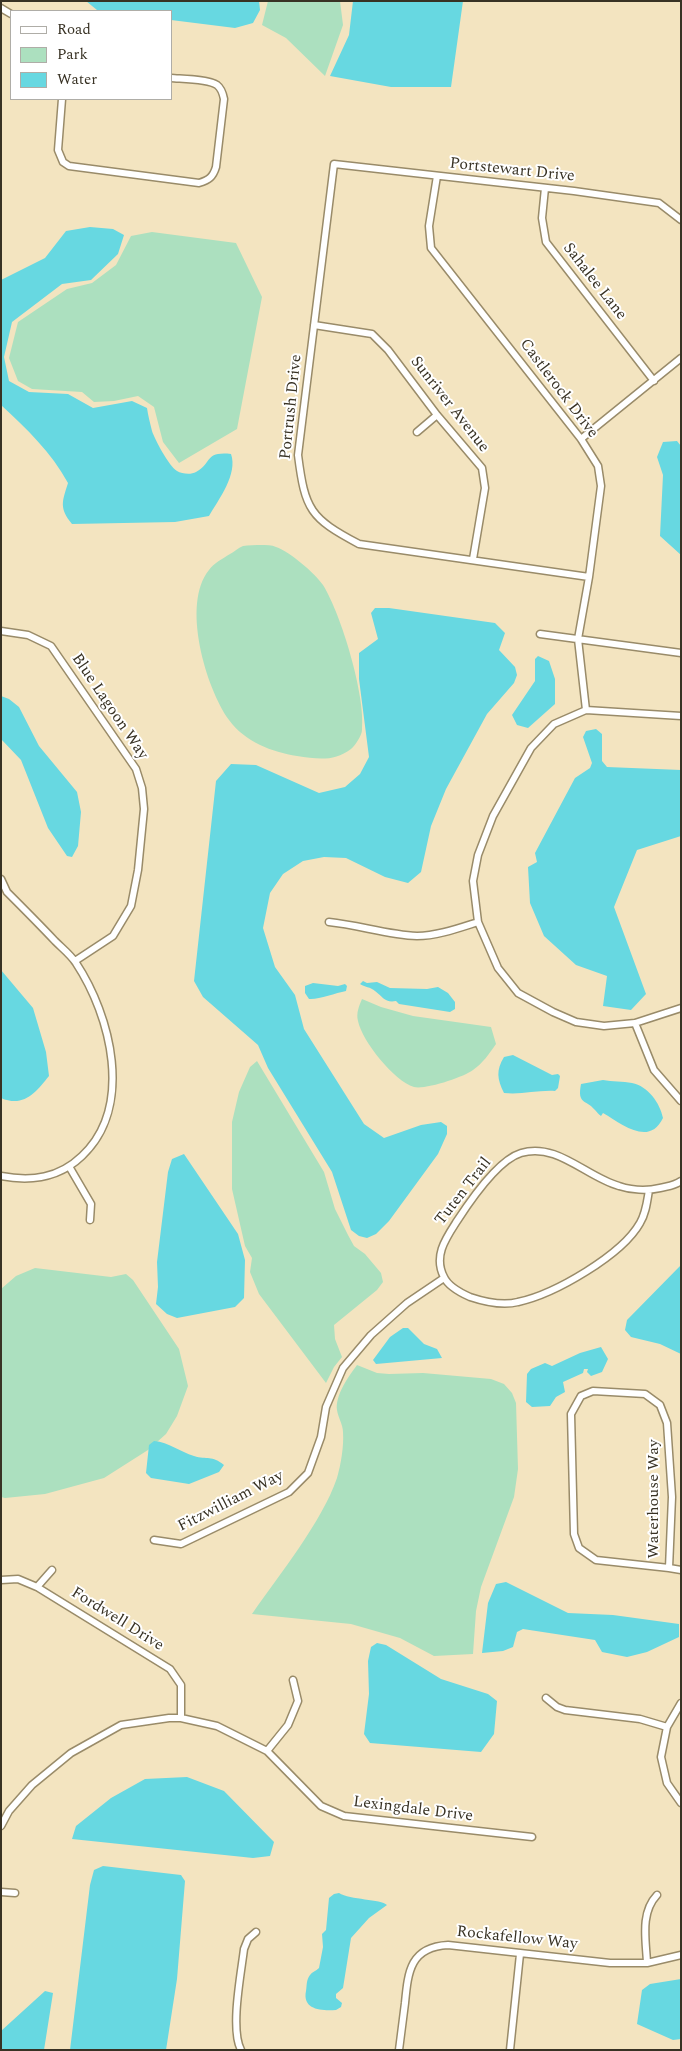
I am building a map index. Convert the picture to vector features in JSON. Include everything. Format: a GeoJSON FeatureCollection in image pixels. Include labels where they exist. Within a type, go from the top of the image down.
{"type":"FeatureCollection","features":[{"type":"Feature","properties":{"kind":"street"},"geometry":{"type":"LineString","coordinates":[[62,100],[58,150],[63,162],[70,166],[199,183],[207,181],[213,175],[216,167],[224,99],[222,93],[218,86],[212,83],[172,78]]}},
{"type":"Feature","properties":{"kind":"street","name":"Portstewart Drive"},"geometry":{"type":"LineString","coordinates":[[334,164],[659,203],[681,220]]}},
{"type":"Feature","properties":{"kind":"street","name":"Portrush Drive"},"geometry":{"type":"LineString","coordinates":[[334,164],[298,455],[303,491],[312,511],[332,530],[360,544],[589,577]]}},
{"type":"Feature","properties":{"kind":"street","name":"Castlerock Drive"},"geometry":{"type":"LineString","coordinates":[[437,176],[429,226],[431,248],[581,439],[598,466],[601,486],[589,577],[578,639],[586,710]]}},
{"type":"Feature","properties":{"kind":"street","name":"Sahalee Lane"},"geometry":{"type":"LineString","coordinates":[[545,188],[542,218],[546,242],[654,381]]}},
{"type":"Feature","properties":{"kind":"street","name":"Sunriver Avenue"},"geometry":{"type":"LineString","coordinates":[[314,326],[372,334],[388,350],[437,415],[482,468],[484,488],[473,559]]}},
{"type":"Feature","properties":{"kind":"street"},"geometry":{"type":"LineString","coordinates":[[581,439],[681,358]]}},
{"type":"Feature","properties":{"kind":"street"},"geometry":{"type":"LineString","coordinates":[[417,432],[437,415]]}},
{"type":"Feature","properties":{"kind":"street","name":"Blue Lagoon Way"},"geometry":{"type":"LineString","coordinates":[[1,631],[28,634],[51,646],[136,769],[142,788],[143,818],[138,870],[131,906],[113,936],[75,962]]}},
{"type":"Feature","properties":{"kind":"street"},"geometry":{"type":"LineString","coordinates":[[540,634],[681,653]]}},
{"type":"Feature","properties":{"kind":"street"},"geometry":{"type":"LineString","coordinates":[[681,716],[586,710],[554,724],[531,748],[493,816],[478,855],[473,881],[478,922],[498,968],[518,993],[552,1012],[576,1022],[604,1026],[635,1023],[681,1008]]}},
{"type":"Feature","properties":{"kind":"street"},"geometry":{"type":"LineString","coordinates":[[1,880],[7,892],[75,962],[101,1013],[109,1042],[112,1093],[110,1111],[104,1127],[87,1152],[70,1168],[40,1178],[17,1179],[1,1176]]}},
{"type":"Feature","properties":{"kind":"street"},"geometry":{"type":"LineString","coordinates":[[329,922],[399,935],[420,936],[478,922]]}},
{"type":"Feature","properties":{"kind":"street"},"geometry":{"type":"LineString","coordinates":[[635,1023],[654,1070],[681,1101]]}},
{"type":"Feature","properties":{"kind":"street","name":"Tuten Trail"},"geometry":{"type":"LineString","coordinates":[[444,1278],[439,1263],[442,1245],[457,1220],[499,1166],[520,1153],[534,1151],[549,1152],[619,1187],[649,1190],[675,1185],[681,1181]]}},
{"type":"Feature","properties":{"kind":"street"},"geometry":{"type":"LineString","coordinates":[[70,1168],[91,1204],[90,1220]]}},
{"type":"Feature","properties":{"kind":"street"},"geometry":{"type":"LineString","coordinates":[[444,1278],[461,1293],[486,1303],[518,1302],[560,1287],[611,1256],[640,1224],[647,1208],[649,1190]]}},
{"type":"Feature","properties":{"kind":"street","name":"Fitzwilliam Way"},"geometry":{"type":"LineString","coordinates":[[154,1540],[181,1544],[289,1492],[308,1473],[321,1436],[326,1407],[343,1368],[371,1335],[400,1310],[444,1278]]}},
{"type":"Feature","properties":{"kind":"street","name":"Waterhouse Way"},"geometry":{"type":"LineString","coordinates":[[669,1568],[672,1497],[667,1423],[660,1405],[645,1394],[593,1391],[581,1396],[571,1414],[574,1534],[579,1548],[596,1560],[681,1570]]}},
{"type":"Feature","properties":{"kind":"street"},"geometry":{"type":"LineString","coordinates":[[37,1587],[52,1570]]}},
{"type":"Feature","properties":{"kind":"street","name":"Fordwell Drive"},"geometry":{"type":"LineString","coordinates":[[1,1580],[18,1579],[37,1587],[170,1670],[181,1685],[180,1718]]}},
{"type":"Feature","properties":{"kind":"street"},"geometry":{"type":"LineString","coordinates":[[268,1751],[288,1725],[298,1701],[293,1680]]}},
{"type":"Feature","properties":{"kind":"street"},"geometry":{"type":"LineString","coordinates":[[546,1698],[556,1707],[566,1710],[640,1719],[667,1727]]}},
{"type":"Feature","properties":{"kind":"street"},"geometry":{"type":"LineString","coordinates":[[681,1703],[667,1727],[661,1757],[667,1783],[681,1802]]}},
{"type":"Feature","properties":{"kind":"street","name":"Lexingdale Drive"},"geometry":{"type":"LineString","coordinates":[[1,1826],[9,1811],[32,1785],[80,1748],[121,1725],[180,1718],[217,1726],[268,1751],[322,1806],[344,1816],[532,1837]]}},
{"type":"Feature","properties":{"kind":"street"},"geometry":{"type":"LineString","coordinates":[[1,1892],[15,1893]]}},
{"type":"Feature","properties":{"kind":"street"},"geometry":{"type":"LineString","coordinates":[[646,1963],[646,1915],[650,1904],[657,1895]]}},
{"type":"Feature","properties":{"kind":"street"},"geometry":{"type":"LineString","coordinates":[[241,2050],[236,2026],[244,1949],[248,1939],[256,1932]]}},
{"type":"Feature","properties":{"kind":"street","name":"Rockafellow Way"},"geometry":{"type":"LineString","coordinates":[[399,2050],[409,1970],[417,1957],[434,1947],[448,1945],[610,1963],[646,1963],[681,1955]]}},
{"type":"Feature","properties":{"kind":"street"},"geometry":{"type":"LineString","coordinates":[[510,2050],[520,1954]]}},
{"type":"Feature","properties":{"kind":"green space"},"geometry":{"type":"Polygon","coordinates":[[[268,1],[340,1],[343,25],[325,76],[286,38],[262,25],[268,1]]]}},
{"type":"Feature","properties":{"kind":"green space"},"geometry":{"type":"Polygon","coordinates":[[[152,232],[236,243],[262,297],[237,429],[179,463],[163,442],[154,407],[138,396],[114,401],[94,402],[82,392],[32,389],[18,381],[9,358],[18,322],[67,289],[92,283],[116,265],[131,236],[152,232]]]}},
{"type":"Feature","properties":{"kind":"green space"},"geometry":{"type":"Polygon","coordinates":[[[243,546],[273,546],[282,550],[308,569],[323,585],[337,615],[351,656],[362,715],[362,732],[358,740],[351,749],[338,756],[318,759],[278,752],[260,745],[235,728],[220,706],[212,688],[200,646],[197,624],[197,603],[201,585],[209,570],[218,561],[243,546]]]}},
{"type":"Feature","properties":{"kind":"green space"},"geometry":{"type":"Polygon","coordinates":[[[362,999],[381,1007],[413,1016],[491,1027],[496,1044],[483,1061],[468,1073],[435,1085],[414,1087],[397,1077],[389,1069],[366,1039],[357,1018],[362,999]]]}},
{"type":"Feature","properties":{"kind":"green space"},"geometry":{"type":"Polygon","coordinates":[[[257,1061],[324,1172],[335,1209],[354,1246],[365,1254],[381,1273],[383,1282],[377,1290],[334,1325],[335,1339],[342,1357],[334,1367],[326,1383],[259,1294],[250,1272],[252,1258],[245,1246],[232,1189],[232,1122],[239,1092],[250,1067],[257,1061]]]}},
{"type":"Feature","properties":{"kind":"green space"},"geometry":{"type":"Polygon","coordinates":[[[35,1268],[111,1277],[126,1274],[133,1280],[179,1349],[188,1386],[177,1416],[166,1434],[148,1450],[104,1478],[45,1494],[5,1498],[1,1497],[1,1289],[16,1276],[35,1268]]]}},
{"type":"Feature","properties":{"kind":"green space"},"geometry":{"type":"Polygon","coordinates":[[[357,1365],[377,1373],[423,1373],[491,1379],[504,1384],[512,1393],[516,1403],[518,1469],[514,1497],[481,1587],[476,1611],[473,1654],[434,1656],[400,1638],[351,1624],[252,1614],[311,1530],[330,1495],[337,1478],[343,1449],[343,1429],[337,1410],[338,1398],[343,1386],[357,1365]]]}},
{"type":"Feature","properties":{"kind":"water"},"geometry":{"type":"Polygon","coordinates":[[[86,1],[259,1],[260,10],[253,23],[235,28],[172,20],[172,10],[97,10],[86,1]]]}},
{"type":"Feature","properties":{"kind":"water"},"geometry":{"type":"Polygon","coordinates":[[[353,1],[463,1],[451,87],[391,87],[330,76],[349,35],[353,1]]]}},
{"type":"Feature","properties":{"kind":"water"},"geometry":{"type":"Polygon","coordinates":[[[90,227],[113,229],[124,235],[118,254],[91,280],[62,284],[12,322],[4,357],[9,381],[29,392],[68,394],[93,408],[132,401],[147,408],[152,431],[159,446],[166,459],[181,473],[189,474],[196,472],[216,454],[231,454],[232,470],[230,478],[209,516],[175,522],[72,524],[63,509],[63,500],[68,483],[38,441],[1,405],[1,280],[45,258],[66,231],[90,227]]]}},
{"type":"Feature","properties":{"kind":"water"},"geometry":{"type":"Polygon","coordinates":[[[677,441],[681,446],[681,555],[660,536],[663,475],[657,457],[663,442],[677,441]]]}},
{"type":"Feature","properties":{"kind":"water"},"geometry":{"type":"Polygon","coordinates":[[[375,608],[389,608],[495,623],[505,633],[499,650],[515,667],[517,675],[514,683],[487,714],[446,789],[431,826],[421,872],[408,883],[385,877],[346,858],[324,857],[303,861],[283,874],[270,893],[263,928],[275,967],[295,995],[304,1029],[364,1124],[384,1138],[421,1125],[441,1122],[447,1126],[447,1134],[438,1154],[389,1221],[376,1234],[367,1238],[359,1236],[351,1230],[332,1172],[268,1068],[258,1045],[203,997],[194,981],[216,781],[231,764],[256,765],[319,793],[345,787],[360,774],[369,757],[359,679],[359,653],[378,639],[371,613],[375,608]]]}},
{"type":"Feature","properties":{"kind":"water"},"geometry":{"type":"Polygon","coordinates":[[[538,656],[549,661],[555,679],[555,704],[528,728],[517,725],[512,715],[535,681],[535,659],[538,656]]]}},
{"type":"Feature","properties":{"kind":"water"},"geometry":{"type":"Polygon","coordinates":[[[1,696],[9,699],[19,707],[39,746],[77,792],[81,812],[78,846],[72,857],[67,856],[48,828],[21,760],[1,739],[1,696]]]}},
{"type":"Feature","properties":{"kind":"water"},"geometry":{"type":"Polygon","coordinates":[[[596,729],[602,734],[602,761],[607,767],[681,770],[681,836],[637,850],[614,907],[646,994],[631,1010],[603,1006],[607,976],[576,965],[544,936],[530,903],[528,867],[537,862],[535,853],[575,778],[590,768],[592,763],[583,737],[586,731],[596,729]]]}},
{"type":"Feature","properties":{"kind":"water"},"geometry":{"type":"Polygon","coordinates":[[[1,970],[33,1008],[46,1052],[49,1076],[29,1097],[16,1101],[1,1098],[1,970]]]}},
{"type":"Feature","properties":{"kind":"water"},"geometry":{"type":"Polygon","coordinates":[[[363,981],[367,983],[377,982],[390,988],[427,989],[438,987],[448,993],[455,1002],[455,1009],[450,1012],[389,1001],[360,984],[363,981]]]}},
{"type":"Feature","properties":{"kind":"water"},"geometry":{"type":"Polygon","coordinates":[[[313,983],[338,986],[345,984],[347,986],[346,991],[309,999],[305,993],[305,986],[313,983]]]}},
{"type":"Feature","properties":{"kind":"water"},"geometry":{"type":"Polygon","coordinates":[[[513,1055],[552,1075],[558,1074],[560,1076],[558,1088],[555,1091],[504,1093],[499,1079],[499,1070],[504,1057],[513,1055]]]}},
{"type":"Feature","properties":{"kind":"water"},"geometry":{"type":"Polygon","coordinates":[[[603,1080],[632,1083],[648,1091],[656,1101],[663,1118],[657,1127],[643,1132],[635,1130],[603,1113],[601,1116],[581,1099],[581,1084],[603,1080]]]}},
{"type":"Feature","properties":{"kind":"water"},"geometry":{"type":"Polygon","coordinates":[[[184,1154],[238,1234],[245,1260],[244,1298],[235,1307],[177,1318],[167,1314],[156,1304],[158,1287],[157,1262],[168,1172],[172,1159],[184,1154]]]}},
{"type":"Feature","properties":{"kind":"water"},"geometry":{"type":"Polygon","coordinates":[[[681,1265],[681,1354],[660,1344],[631,1337],[625,1330],[627,1320],[681,1265]]]}},
{"type":"Feature","properties":{"kind":"water"},"geometry":{"type":"Polygon","coordinates":[[[403,1328],[408,1328],[424,1344],[437,1349],[442,1358],[376,1364],[373,1360],[390,1337],[403,1328]]]}},
{"type":"Feature","properties":{"kind":"water"},"geometry":{"type":"Polygon","coordinates":[[[601,1347],[608,1359],[602,1372],[591,1376],[587,1372],[588,1369],[584,1369],[583,1373],[563,1382],[565,1392],[556,1397],[550,1406],[532,1407],[526,1402],[527,1374],[531,1369],[545,1363],[552,1366],[580,1353],[601,1347]]]}},
{"type":"Feature","properties":{"kind":"water"},"geometry":{"type":"Polygon","coordinates":[[[154,1441],[165,1443],[194,1456],[216,1460],[224,1465],[219,1472],[189,1484],[151,1478],[146,1473],[149,1445],[154,1441]]]}},
{"type":"Feature","properties":{"kind":"water"},"geometry":{"type":"Polygon","coordinates":[[[506,1582],[568,1613],[613,1615],[679,1624],[679,1637],[647,1652],[627,1657],[602,1652],[595,1640],[523,1629],[517,1632],[513,1647],[503,1651],[482,1653],[488,1603],[496,1584],[506,1582]]]}},
{"type":"Feature","properties":{"kind":"water"},"geometry":{"type":"Polygon","coordinates":[[[377,1643],[386,1645],[441,1679],[488,1694],[497,1701],[494,1734],[481,1752],[370,1743],[364,1734],[369,1694],[368,1661],[371,1647],[377,1643]]]}},
{"type":"Feature","properties":{"kind":"water"},"geometry":{"type":"Polygon","coordinates":[[[187,1777],[224,1791],[274,1842],[270,1856],[253,1858],[72,1839],[76,1826],[111,1798],[145,1779],[187,1777]]]}},
{"type":"Feature","properties":{"kind":"water"},"geometry":{"type":"Polygon","coordinates":[[[103,1866],[181,1875],[185,1881],[177,1979],[166,2050],[70,2050],[90,1885],[94,1870],[103,1866]]]}},
{"type":"Feature","properties":{"kind":"water"},"geometry":{"type":"Polygon","coordinates":[[[339,1893],[387,1905],[369,1918],[351,1938],[343,1988],[336,1994],[336,1998],[342,2003],[341,2007],[336,2010],[325,2010],[314,2008],[307,2002],[307,1983],[311,1974],[319,1968],[323,1947],[322,1934],[326,1930],[329,1898],[339,1893]]]}},
{"type":"Feature","properties":{"kind":"water"},"geometry":{"type":"Polygon","coordinates":[[[681,1979],[681,2039],[673,2040],[637,2024],[642,1990],[650,1984],[681,1979]]]}},
{"type":"Feature","properties":{"kind":"water"},"geometry":{"type":"Polygon","coordinates":[[[45,1991],[53,1993],[44,2050],[1,2050],[1,2031],[45,1991]]]}}]}
